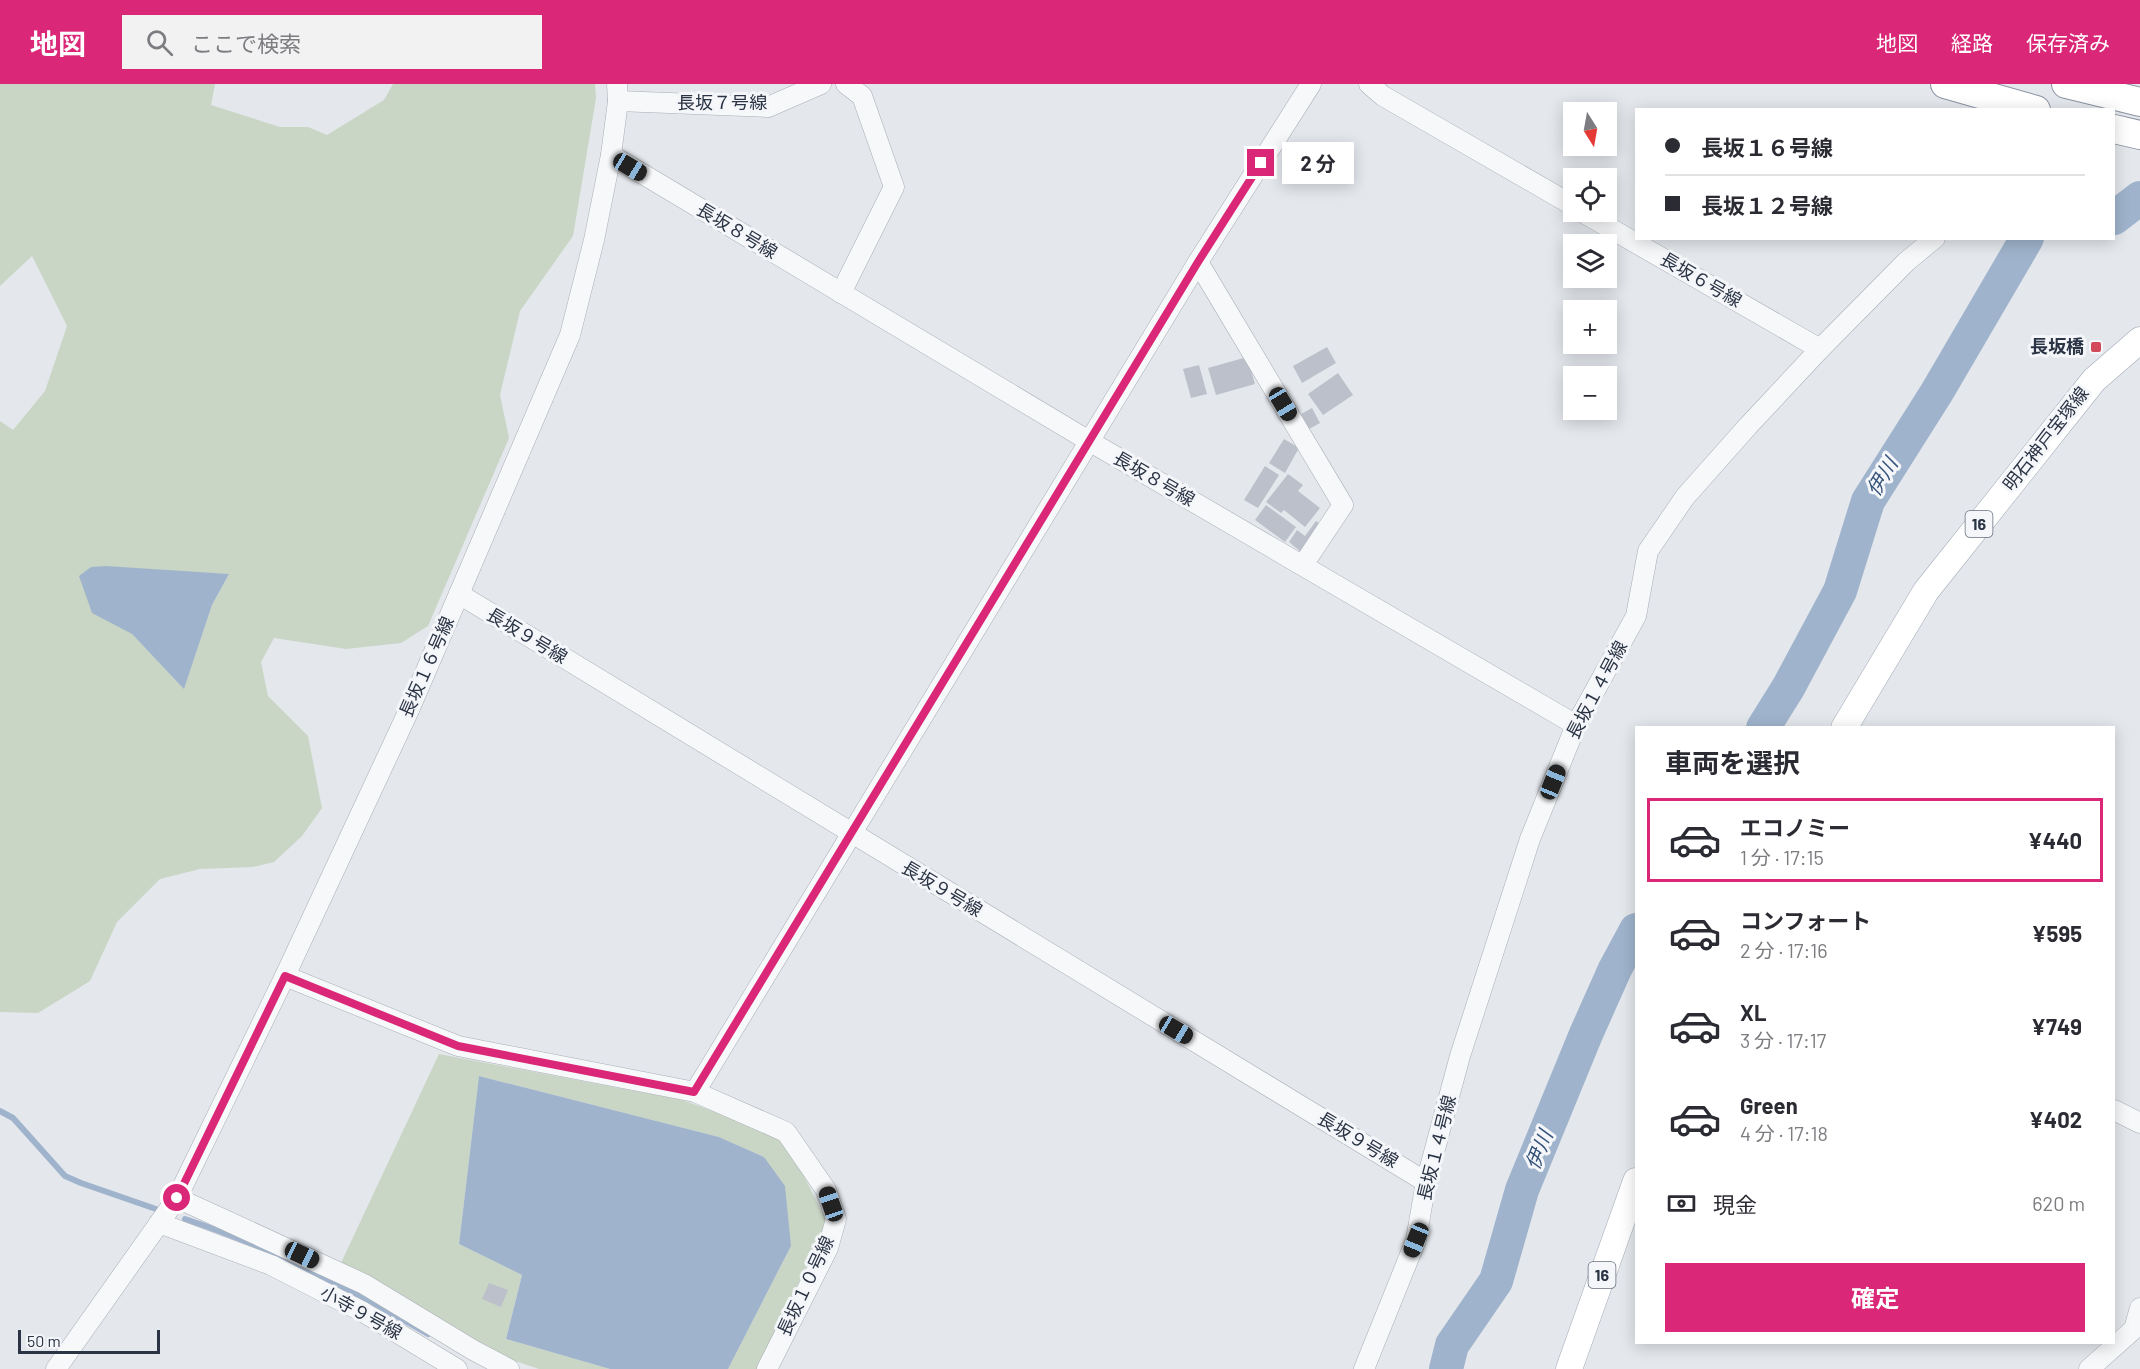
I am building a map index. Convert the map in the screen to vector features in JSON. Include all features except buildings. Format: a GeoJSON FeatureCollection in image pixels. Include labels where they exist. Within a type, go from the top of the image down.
{"type":"FeatureCollection","features":[{"type":"Feature","properties":{"kind":"highway"},"geometry":{"type":"LineString","coordinates":[[1945,84],[2029,108]]}},
{"type":"Feature","properties":{"kind":"highway"},"geometry":{"type":"LineString","coordinates":[[2066,84],[2140,102]]}},
{"type":"Feature","properties":{"kind":"highway"},"geometry":{"type":"LineString","coordinates":[[2115,129],[2140,135]]}},
{"type":"Feature","properties":{"kind":"main road","name":"明石神戸宝塚線"},"geometry":{"type":"LineString","coordinates":[[1845,726],[1926,591],[2094,380],[2140,340]]}},
{"type":"Feature","properties":{"kind":"main road","name":"16"},"geometry":{"type":"LineString","coordinates":[[1569,1369],[1635,1184]]}},
{"type":"Feature","properties":{"kind":"street","name":"長坂７号線"},"geometry":{"type":"LineString","coordinates":[[618,93],[768,107],[821,84]]}},
{"type":"Feature","properties":{"kind":"street"},"geometry":{"type":"LineString","coordinates":[[841,292],[894,187],[862,96],[846,84]]}},
{"type":"Feature","properties":{"kind":"street"},"geometry":{"type":"LineString","coordinates":[[694,1092],[1198,262],[1311,84]]}},
{"type":"Feature","properties":{"kind":"street"},"geometry":{"type":"LineString","coordinates":[[1369,84],[1383,96],[1563,200]]}},
{"type":"Feature","properties":{"kind":"street","name":"長坂１６号線"},"geometry":{"type":"LineString","coordinates":[[159,1223],[177,1198],[285,976],[409,710],[570,335],[594,240],[611,155],[618,93]]}},
{"type":"Feature","properties":{"kind":"street","name":"長坂８号線"},"geometry":{"type":"LineString","coordinates":[[611,155],[1089,441],[1576,725]]}},
{"type":"Feature","properties":{"kind":"street","name":"長坂６号線"},"geometry":{"type":"LineString","coordinates":[[1599,222],[1820,349]]}},
{"type":"Feature","properties":{"kind":"street","name":"長坂１４号線"},"geometry":{"type":"LineString","coordinates":[[1364,1369],[1416,1240],[1426,1182],[1460,1056],[1530,839],[1576,725],[1636,616],[1648,551],[1685,497],[1820,349],[1906,262],[1933,240]]}},
{"type":"Feature","properties":{"kind":"street"},"geometry":{"type":"LineString","coordinates":[[1198,262],[1343,505],[1303,565]]}},
{"type":"Feature","properties":{"kind":"street","name":"長坂９号線"},"geometry":{"type":"LineString","coordinates":[[459,594],[1426,1182]]}},
{"type":"Feature","properties":{"kind":"street","name":"長坂１０号線"},"geometry":{"type":"LineString","coordinates":[[285,976],[458,1046],[694,1092],[786,1132],[826,1190],[836,1219],[828,1248],[767,1369]]}},
{"type":"Feature","properties":{"kind":"street"},"geometry":{"type":"LineString","coordinates":[[2115,1110],[2140,1123]]}},
{"type":"Feature","properties":{"kind":"street"},"geometry":{"type":"LineString","coordinates":[[177,1198],[364,1284],[464,1361],[509,1369]]}},
{"type":"Feature","properties":{"kind":"street"},"geometry":{"type":"LineString","coordinates":[[56,1369],[159,1223]]}},
{"type":"Feature","properties":{"kind":"street","name":"小寺９号線"},"geometry":{"type":"LineString","coordinates":[[159,1223],[272,1265],[464,1361]]}},
{"type":"Feature","properties":{"kind":"street"},"geometry":{"type":"LineString","coordinates":[[2089,1369],[2134,1329],[2140,1308]]}},
{"type":"Feature","properties":{"kind":"green space"},"geometry":{"type":"Polygon","coordinates":[[[0,84],[215,84],[211,105],[280,127],[308,127],[327,135],[384,100],[393,84],[595,84],[596,98],[573,236],[520,311],[500,395],[509,438],[428,626],[401,643],[346,649],[274,638],[261,662],[268,696],[308,736],[322,808],[302,836],[274,862],[253,867],[200,869],[160,879],[117,922],[90,981],[38,1013],[0,1012],[0,421],[13,430],[45,391],[67,326],[32,256],[0,286],[0,84]],[[229,574],[132,634],[184,688],[212,605],[229,574]]]}},
{"type":"Feature","properties":{"kind":"green space"},"geometry":{"type":"Polygon","coordinates":[[[439,1054],[682,1100],[764,1129],[791,1150],[827,1222],[758,1369],[728,1369],[791,1246],[764,1157],[719,1137],[479,1076],[459,1244],[522,1275],[506,1339],[610,1369],[539,1369],[512,1360],[340,1265],[439,1054]]]}},
{"type":"Feature","properties":{"kind":"water"},"geometry":{"type":"Polygon","coordinates":[[[91,567],[229,574],[212,605],[184,689],[132,634],[92,613],[79,576],[91,567]]]}},
{"type":"Feature","properties":{"kind":"water"},"geometry":{"type":"Polygon","coordinates":[[[479,1076],[719,1137],[764,1157],[785,1186],[791,1246],[728,1369],[610,1369],[506,1339],[522,1275],[459,1244],[479,1076]]]}},
{"type":"Feature","properties":{"kind":"waterway","name":"伊川"},"geometry":{"type":"LineString","coordinates":[[2115,217],[2140,198]]}},
{"type":"Feature","properties":{"kind":"waterway","name":"伊川"},"geometry":{"type":"LineString","coordinates":[[1764,726],[1788,688],[1840,591],[1868,501],[1937,392],[2026,240]]}},
{"type":"Feature","properties":{"kind":"waterway","name":"伊川"},"geometry":{"type":"LineString","coordinates":[[1446,1369],[1452,1345],[1496,1281],[1522,1190],[1586,1034],[1615,969],[1635,932]]}},
{"type":"Feature","properties":{"kind":"waterway"},"geometry":{"type":"LineString","coordinates":[[0,1111],[13,1118],[65,1176],[156,1209]]}},
{"type":"Feature","properties":{"kind":"waterway"},"geometry":{"type":"LineString","coordinates":[[185,1219],[248,1242],[309,1270],[428,1334]]}},
{"type":"Feature","properties":{"kind":"place","name":"長坂橋"},"geometry":{"type":"Point","coordinates":[2096,347]}},
{"type":"Feature","properties":{"kind":"route"},"geometry":{"type":"LineString","coordinates":[[177,1198],[285,976],[458,1046],[694,1092],[1198,262],[1261,163]]}}]}
